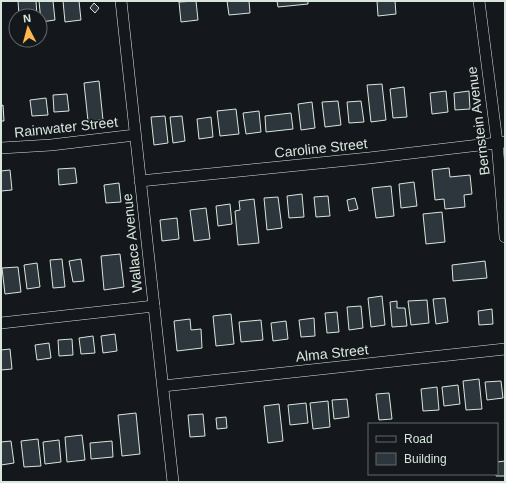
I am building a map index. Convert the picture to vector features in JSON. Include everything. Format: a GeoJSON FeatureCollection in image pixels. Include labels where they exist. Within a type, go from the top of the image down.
{"type":"FeatureCollection","features":[{"type":"Feature","properties":{"kind":"street","name":"Wallace Avenue"},"geometry":{"type":"LineString","coordinates":[[121,1],[173,482]]}},
{"type":"Feature","properties":{"kind":"street","name":"Bernstein Avenue"},"geometry":{"type":"LineString","coordinates":[[479,1],[501,142],[505,237]]}},
{"type":"Feature","properties":{"kind":"street","name":"Rainwater Street"},"geometry":{"type":"LineString","coordinates":[[1,148],[135,135]]}},
{"type":"Feature","properties":{"kind":"street","name":"Caroline Street"},"geometry":{"type":"LineString","coordinates":[[140,181],[369,158],[501,142]]}},
{"type":"Feature","properties":{"kind":"street"},"geometry":{"type":"LineString","coordinates":[[1,324],[154,306]]}},
{"type":"Feature","properties":{"kind":"street","name":"Alma Street"},"geometry":{"type":"LineString","coordinates":[[162,386],[505,349]]}},
{"type":"Feature","properties":{"kind":"building"},"geometry":{"type":"Polygon","coordinates":[[[18,1],[36,1],[36,8],[18,8],[18,1]]]}},
{"type":"Feature","properties":{"kind":"building"},"geometry":{"type":"Polygon","coordinates":[[[39,1],[53,1],[55,20],[48,21],[48,8],[40,8],[39,1]]]}},
{"type":"Feature","properties":{"kind":"building"},"geometry":{"type":"Polygon","coordinates":[[[63,1],[79,1],[81,20],[65,22],[63,1]]]}},
{"type":"Feature","properties":{"kind":"building"},"geometry":{"type":"Polygon","coordinates":[[[196,1],[198,20],[181,22],[179,2],[196,1]]]}},
{"type":"Feature","properties":{"kind":"building"},"geometry":{"type":"Polygon","coordinates":[[[227,1],[249,1],[250,13],[229,15],[227,1]]]}},
{"type":"Feature","properties":{"kind":"building"},"geometry":{"type":"Polygon","coordinates":[[[277,1],[308,1],[308,4],[278,7],[277,1]]]}},
{"type":"Feature","properties":{"kind":"building"},"geometry":{"type":"Polygon","coordinates":[[[377,1],[395,1],[396,14],[378,16],[377,1]]]}},
{"type":"Feature","properties":{"kind":"building"},"geometry":{"type":"Polygon","coordinates":[[[94,3],[99,8],[95,13],[90,8],[94,3]]]}},
{"type":"Feature","properties":{"kind":"building"},"geometry":{"type":"Polygon","coordinates":[[[99,81],[103,120],[88,121],[84,83],[99,81]]]}},
{"type":"Feature","properties":{"kind":"building"},"geometry":{"type":"Polygon","coordinates":[[[382,84],[386,120],[371,122],[367,85],[382,84]]]}},
{"type":"Feature","properties":{"kind":"building"},"geometry":{"type":"Polygon","coordinates":[[[404,87],[407,117],[393,118],[390,89],[404,87]]]}},
{"type":"Feature","properties":{"kind":"building"},"geometry":{"type":"Polygon","coordinates":[[[446,91],[448,112],[432,114],[430,93],[446,91]]]}},
{"type":"Feature","properties":{"kind":"building"},"geometry":{"type":"Polygon","coordinates":[[[469,91],[470,109],[455,110],[454,93],[469,91]]]}},
{"type":"Feature","properties":{"kind":"building"},"geometry":{"type":"Polygon","coordinates":[[[67,94],[69,111],[54,112],[53,95],[67,94]]]}},
{"type":"Feature","properties":{"kind":"building"},"geometry":{"type":"Polygon","coordinates":[[[46,98],[48,115],[32,116],[30,100],[46,98]]]}},
{"type":"Feature","properties":{"kind":"building"},"geometry":{"type":"Polygon","coordinates":[[[338,101],[341,125],[325,127],[322,102],[338,101]]]}},
{"type":"Feature","properties":{"kind":"building"},"geometry":{"type":"Polygon","coordinates":[[[361,101],[364,122],[349,123],[347,102],[361,101]]]}},
{"type":"Feature","properties":{"kind":"building"},"geometry":{"type":"Polygon","coordinates":[[[312,102],[315,128],[301,130],[298,104],[312,102]]]}},
{"type":"Feature","properties":{"kind":"building"},"geometry":{"type":"Polygon","coordinates":[[[3,105],[4,121],[1,121],[1,106],[3,105]]]}},
{"type":"Feature","properties":{"kind":"building"},"geometry":{"type":"Polygon","coordinates":[[[236,109],[239,134],[220,136],[217,111],[236,109]]]}},
{"type":"Feature","properties":{"kind":"building"},"geometry":{"type":"Polygon","coordinates":[[[259,111],[261,132],[246,134],[243,113],[259,111]]]}},
{"type":"Feature","properties":{"kind":"building"},"geometry":{"type":"Polygon","coordinates":[[[291,113],[293,129],[266,132],[265,116],[291,113]]]}},
{"type":"Feature","properties":{"kind":"building"},"geometry":{"type":"Polygon","coordinates":[[[165,116],[168,143],[154,145],[151,117],[165,116]]]}},
{"type":"Feature","properties":{"kind":"building"},"geometry":{"type":"Polygon","coordinates":[[[182,116],[185,141],[173,143],[170,117],[182,116]]]}},
{"type":"Feature","properties":{"kind":"building"},"geometry":{"type":"Polygon","coordinates":[[[211,117],[213,137],[199,139],[197,119],[211,117]]]}},
{"type":"Feature","properties":{"kind":"building"},"geometry":{"type":"Polygon","coordinates":[[[75,168],[77,183],[59,185],[58,169],[75,168]]]}},
{"type":"Feature","properties":{"kind":"building"},"geometry":{"type":"Polygon","coordinates":[[[449,168],[450,177],[470,175],[472,194],[464,195],[465,207],[445,209],[444,199],[435,200],[432,170],[449,168]]]}},
{"type":"Feature","properties":{"kind":"building"},"geometry":{"type":"Polygon","coordinates":[[[10,170],[12,190],[1,191],[1,171],[10,170]]]}},
{"type":"Feature","properties":{"kind":"building"},"geometry":{"type":"Polygon","coordinates":[[[414,182],[417,206],[401,208],[399,184],[414,182]]]}},
{"type":"Feature","properties":{"kind":"building"},"geometry":{"type":"Polygon","coordinates":[[[119,183],[121,202],[106,203],[104,185],[119,183]]]}},
{"type":"Feature","properties":{"kind":"building"},"geometry":{"type":"Polygon","coordinates":[[[391,186],[394,216],[376,218],[372,188],[391,186]]]}},
{"type":"Feature","properties":{"kind":"building"},"geometry":{"type":"Polygon","coordinates":[[[302,194],[304,217],[289,218],[287,196],[302,194]]]}},
{"type":"Feature","properties":{"kind":"building"},"geometry":{"type":"Polygon","coordinates":[[[328,196],[330,216],[316,217],[314,197],[328,196]]]}},
{"type":"Feature","properties":{"kind":"building"},"geometry":{"type":"Polygon","coordinates":[[[278,197],[282,228],[267,230],[264,198],[278,197]]]}},
{"type":"Feature","properties":{"kind":"building"},"geometry":{"type":"Polygon","coordinates":[[[355,198],[358,209],[349,211],[347,200],[355,198]]]}},
{"type":"Feature","properties":{"kind":"building"},"geometry":{"type":"Polygon","coordinates":[[[254,199],[259,243],[238,245],[235,211],[240,210],[239,201],[254,199]]]}},
{"type":"Feature","properties":{"kind":"building"},"geometry":{"type":"Polygon","coordinates":[[[230,204],[232,224],[218,226],[216,206],[230,204]]]}},
{"type":"Feature","properties":{"kind":"building"},"geometry":{"type":"Polygon","coordinates":[[[206,208],[210,239],[194,241],[190,210],[206,208]]]}},
{"type":"Feature","properties":{"kind":"building"},"geometry":{"type":"Polygon","coordinates":[[[442,212],[445,242],[426,244],[423,214],[442,212]]]}},
{"type":"Feature","properties":{"kind":"building"},"geometry":{"type":"Polygon","coordinates":[[[177,218],[179,239],[162,241],[160,220],[177,218]]]}},
{"type":"Feature","properties":{"kind":"building"},"geometry":{"type":"Polygon","coordinates":[[[120,254],[124,287],[104,290],[101,256],[120,254]]]}},
{"type":"Feature","properties":{"kind":"building"},"geometry":{"type":"Polygon","coordinates":[[[62,259],[65,287],[53,288],[50,260],[62,259]]]}},
{"type":"Feature","properties":{"kind":"building"},"geometry":{"type":"Polygon","coordinates":[[[81,259],[84,281],[73,282],[69,261],[81,259]]]}},
{"type":"Feature","properties":{"kind":"building"},"geometry":{"type":"Polygon","coordinates":[[[485,261],[487,278],[453,281],[452,265],[485,261]]]}},
{"type":"Feature","properties":{"kind":"building"},"geometry":{"type":"Polygon","coordinates":[[[37,263],[40,287],[27,289],[24,265],[37,263]]]}},
{"type":"Feature","properties":{"kind":"building"},"geometry":{"type":"Polygon","coordinates":[[[18,267],[21,292],[5,294],[2,268],[18,267]]]}},
{"type":"Feature","properties":{"kind":"building"},"geometry":{"type":"Polygon","coordinates":[[[382,296],[385,325],[371,327],[368,298],[382,296]]]}},
{"type":"Feature","properties":{"kind":"building"},"geometry":{"type":"Polygon","coordinates":[[[445,298],[448,322],[436,324],[433,299],[445,298]]]}},
{"type":"Feature","properties":{"kind":"building"},"geometry":{"type":"Polygon","coordinates":[[[427,300],[429,323],[411,325],[408,301],[427,300]]]}},
{"type":"Feature","properties":{"kind":"building"},"geometry":{"type":"Polygon","coordinates":[[[397,301],[397,308],[405,308],[407,326],[392,327],[390,302],[397,301]]]}},
{"type":"Feature","properties":{"kind":"building"},"geometry":{"type":"Polygon","coordinates":[[[361,306],[363,328],[349,330],[347,307],[361,306]]]}},
{"type":"Feature","properties":{"kind":"building"},"geometry":{"type":"Polygon","coordinates":[[[492,309],[493,324],[479,325],[478,311],[492,309]]]}},
{"type":"Feature","properties":{"kind":"building"},"geometry":{"type":"Polygon","coordinates":[[[337,312],[339,332],[327,333],[325,313],[337,312]]]}},
{"type":"Feature","properties":{"kind":"building"},"geometry":{"type":"Polygon","coordinates":[[[231,314],[234,344],[216,346],[213,316],[231,314]]]}},
{"type":"Feature","properties":{"kind":"building"},"geometry":{"type":"Polygon","coordinates":[[[314,318],[315,336],[301,337],[299,320],[314,318]]]}},
{"type":"Feature","properties":{"kind":"building"},"geometry":{"type":"Polygon","coordinates":[[[190,319],[191,330],[201,329],[202,348],[177,351],[174,321],[190,319]]]}},
{"type":"Feature","properties":{"kind":"building"},"geometry":{"type":"Polygon","coordinates":[[[261,320],[263,340],[241,342],[239,322],[261,320]]]}},
{"type":"Feature","properties":{"kind":"building"},"geometry":{"type":"Polygon","coordinates":[[[286,321],[288,339],[273,341],[271,323],[286,321]]]}},
{"type":"Feature","properties":{"kind":"building"},"geometry":{"type":"Polygon","coordinates":[[[115,334],[117,351],[103,353],[101,336],[115,334]]]}},
{"type":"Feature","properties":{"kind":"building"},"geometry":{"type":"Polygon","coordinates":[[[93,336],[95,353],[81,354],[79,338],[93,336]]]}},
{"type":"Feature","properties":{"kind":"building"},"geometry":{"type":"Polygon","coordinates":[[[72,339],[73,355],[59,356],[58,340],[72,339]]]}},
{"type":"Feature","properties":{"kind":"building"},"geometry":{"type":"Polygon","coordinates":[[[49,343],[51,358],[37,360],[35,345],[49,343]]]}},
{"type":"Feature","properties":{"kind":"building"},"geometry":{"type":"Polygon","coordinates":[[[10,349],[12,369],[1,370],[1,350],[10,349]]]}},
{"type":"Feature","properties":{"kind":"building"},"geometry":{"type":"Polygon","coordinates":[[[479,379],[482,409],[466,410],[463,381],[479,379]]]}},
{"type":"Feature","properties":{"kind":"building"},"geometry":{"type":"Polygon","coordinates":[[[501,381],[503,398],[487,400],[485,382],[501,381]]]}},
{"type":"Feature","properties":{"kind":"building"},"geometry":{"type":"Polygon","coordinates":[[[458,385],[460,404],[444,406],[442,387],[458,385]]]}},
{"type":"Feature","properties":{"kind":"building"},"geometry":{"type":"Polygon","coordinates":[[[437,387],[439,410],[423,411],[421,389],[437,387]]]}},
{"type":"Feature","properties":{"kind":"building"},"geometry":{"type":"Polygon","coordinates":[[[389,393],[392,419],[379,420],[376,394],[389,393]]]}},
{"type":"Feature","properties":{"kind":"building"},"geometry":{"type":"Polygon","coordinates":[[[347,399],[349,417],[334,419],[332,400],[347,399]]]}},
{"type":"Feature","properties":{"kind":"building"},"geometry":{"type":"Polygon","coordinates":[[[328,401],[330,427],[313,429],[310,403],[328,401]]]}},
{"type":"Feature","properties":{"kind":"building"},"geometry":{"type":"Polygon","coordinates":[[[306,403],[308,423],[290,425],[288,405],[306,403]]]}},
{"type":"Feature","properties":{"kind":"building"},"geometry":{"type":"Polygon","coordinates":[[[279,404],[283,441],[268,443],[264,406],[279,404]]]}},
{"type":"Feature","properties":{"kind":"building"},"geometry":{"type":"Polygon","coordinates":[[[136,413],[140,454],[122,456],[118,415],[136,413]]]}},
{"type":"Feature","properties":{"kind":"building"},"geometry":{"type":"Polygon","coordinates":[[[203,414],[205,436],[190,437],[188,415],[203,414]]]}},
{"type":"Feature","properties":{"kind":"building"},"geometry":{"type":"Polygon","coordinates":[[[226,417],[227,428],[217,429],[216,418],[226,417]]]}},
{"type":"Feature","properties":{"kind":"building"},"geometry":{"type":"Polygon","coordinates":[[[82,435],[85,460],[67,462],[65,437],[82,435]]]}},
{"type":"Feature","properties":{"kind":"building"},"geometry":{"type":"Polygon","coordinates":[[[38,439],[41,466],[24,467],[21,441],[38,439]]]}},
{"type":"Feature","properties":{"kind":"building"},"geometry":{"type":"Polygon","coordinates":[[[59,440],[61,462],[45,464],[43,442],[59,440]]]}},
{"type":"Feature","properties":{"kind":"building"},"geometry":{"type":"Polygon","coordinates":[[[11,441],[14,463],[1,465],[1,442],[11,441]]]}},
{"type":"Feature","properties":{"kind":"building"},"geometry":{"type":"Polygon","coordinates":[[[112,441],[113,457],[91,459],[90,443],[112,441]]]}},
{"type":"Feature","properties":{"kind":"building"},"geometry":{"type":"Polygon","coordinates":[[[505,461],[505,476],[496,476],[498,475],[498,462],[505,461]]]}}]}
